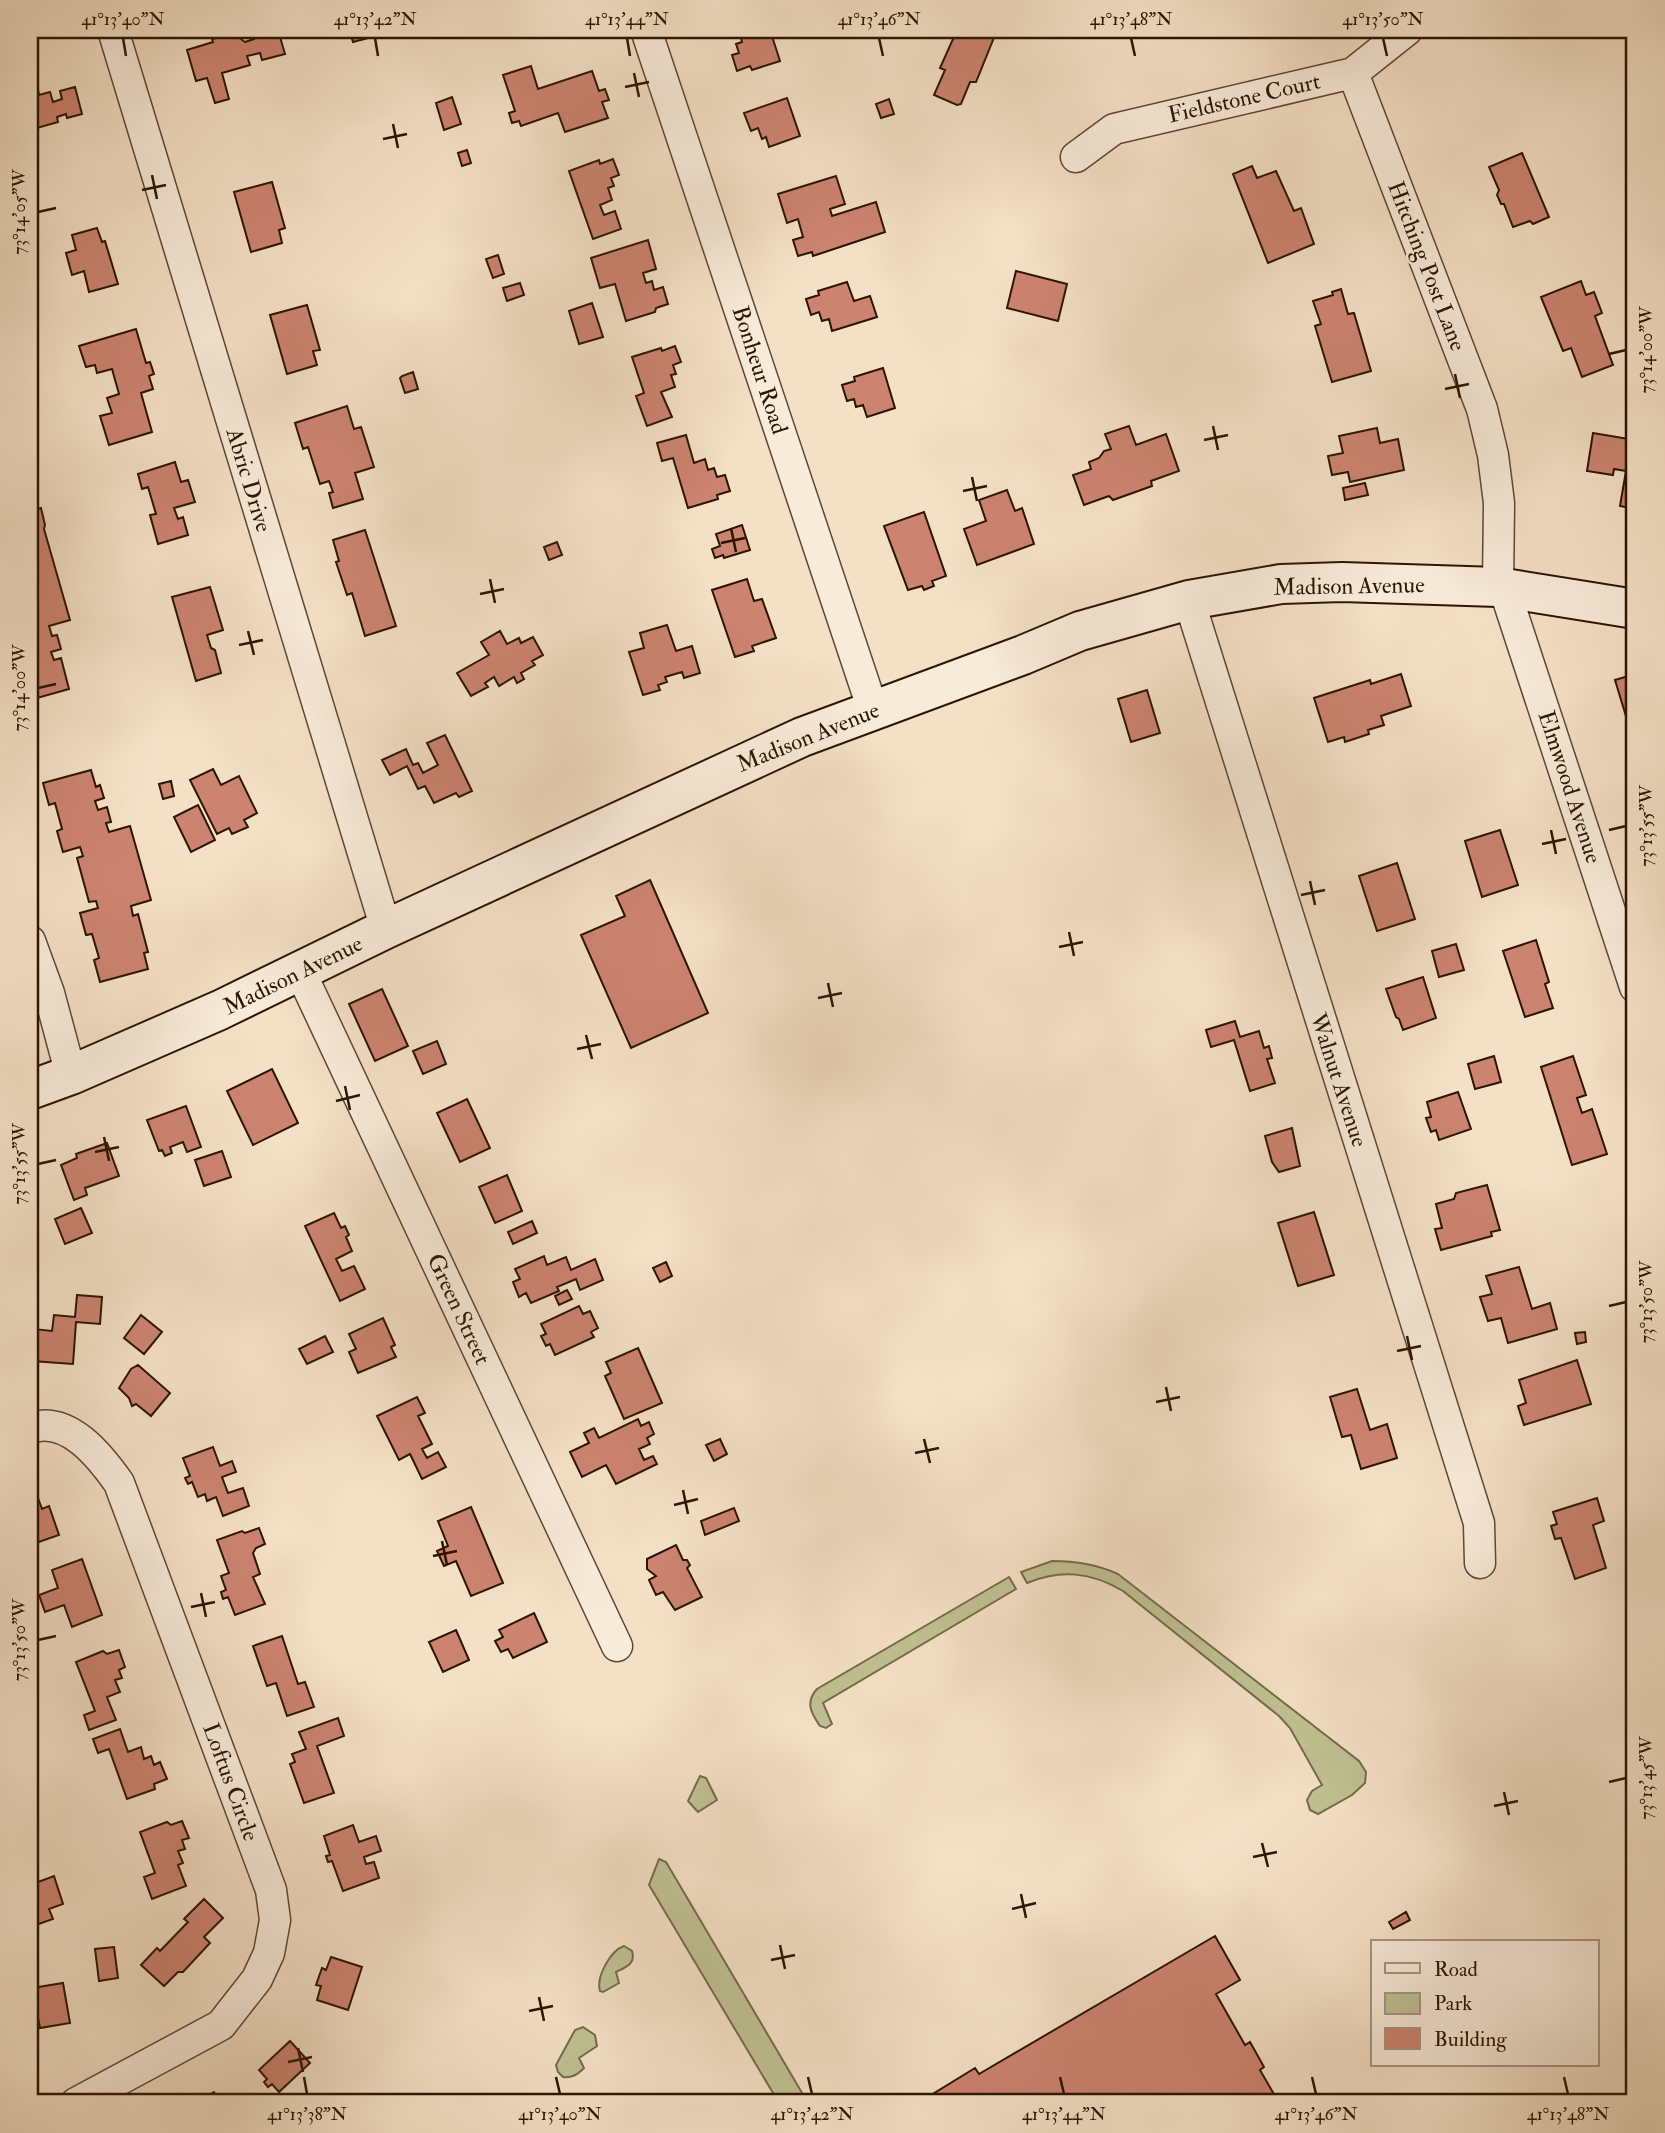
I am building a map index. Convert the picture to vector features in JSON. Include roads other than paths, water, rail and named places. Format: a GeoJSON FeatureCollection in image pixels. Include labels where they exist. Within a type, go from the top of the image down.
{"type":"FeatureCollection","features":[{"type":"Feature","properties":{"kind":"street","name":"Abric Drive"},"geometry":{"type":"LineString","coordinates":[[113,30],[386,929]]}},
{"type":"Feature","properties":{"kind":"street","name":"Bonheur Road"},"geometry":{"type":"LineString","coordinates":[[646,30],[873,710]]}},
{"type":"Feature","properties":{"kind":"street","name":"Fieldstone Court"},"geometry":{"type":"LineString","coordinates":[[1076,157],[1114,129],[1353,73],[1407,30]]}},
{"type":"Feature","properties":{"kind":"street","name":"Hitching Post Lane"},"geometry":{"type":"LineString","coordinates":[[1353,73],[1482,409],[1493,455],[1499,503],[1501,588]]}},
{"type":"Feature","properties":{"kind":"street","name":"Madison Avenue"},"geometry":{"type":"LineString","coordinates":[[30,1090],[220,1010],[386,929],[725,771],[873,710],[1080,631],[1189,600],[1281,584],[1342,582],[1501,588],[1635,609]]}},
{"type":"Feature","properties":{"kind":"street","name":"Elmwood Avenue"},"geometry":{"type":"LineString","coordinates":[[1501,588],[1635,987]]}},
{"type":"Feature","properties":{"kind":"street","name":"Walnut Avenue"},"geometry":{"type":"LineString","coordinates":[[1189,600],[1479,1523],[1480,1563]]}},
{"type":"Feature","properties":{"kind":"street"},"geometry":{"type":"LineString","coordinates":[[30,941],[49,993],[71,1075]]}},
{"type":"Feature","properties":{"kind":"street","name":"Green Street"},"geometry":{"type":"LineString","coordinates":[[300,971],[617,1646]]}},
{"type":"Feature","properties":{"kind":"street","name":"Loftus Circle"},"geometry":{"type":"LineString","coordinates":[[30,1427],[52,1426],[73,1434],[105,1463],[119,1483],[271,1890],[275,1920],[270,1952],[257,1979],[221,2025],[76,2103]]}}]}
